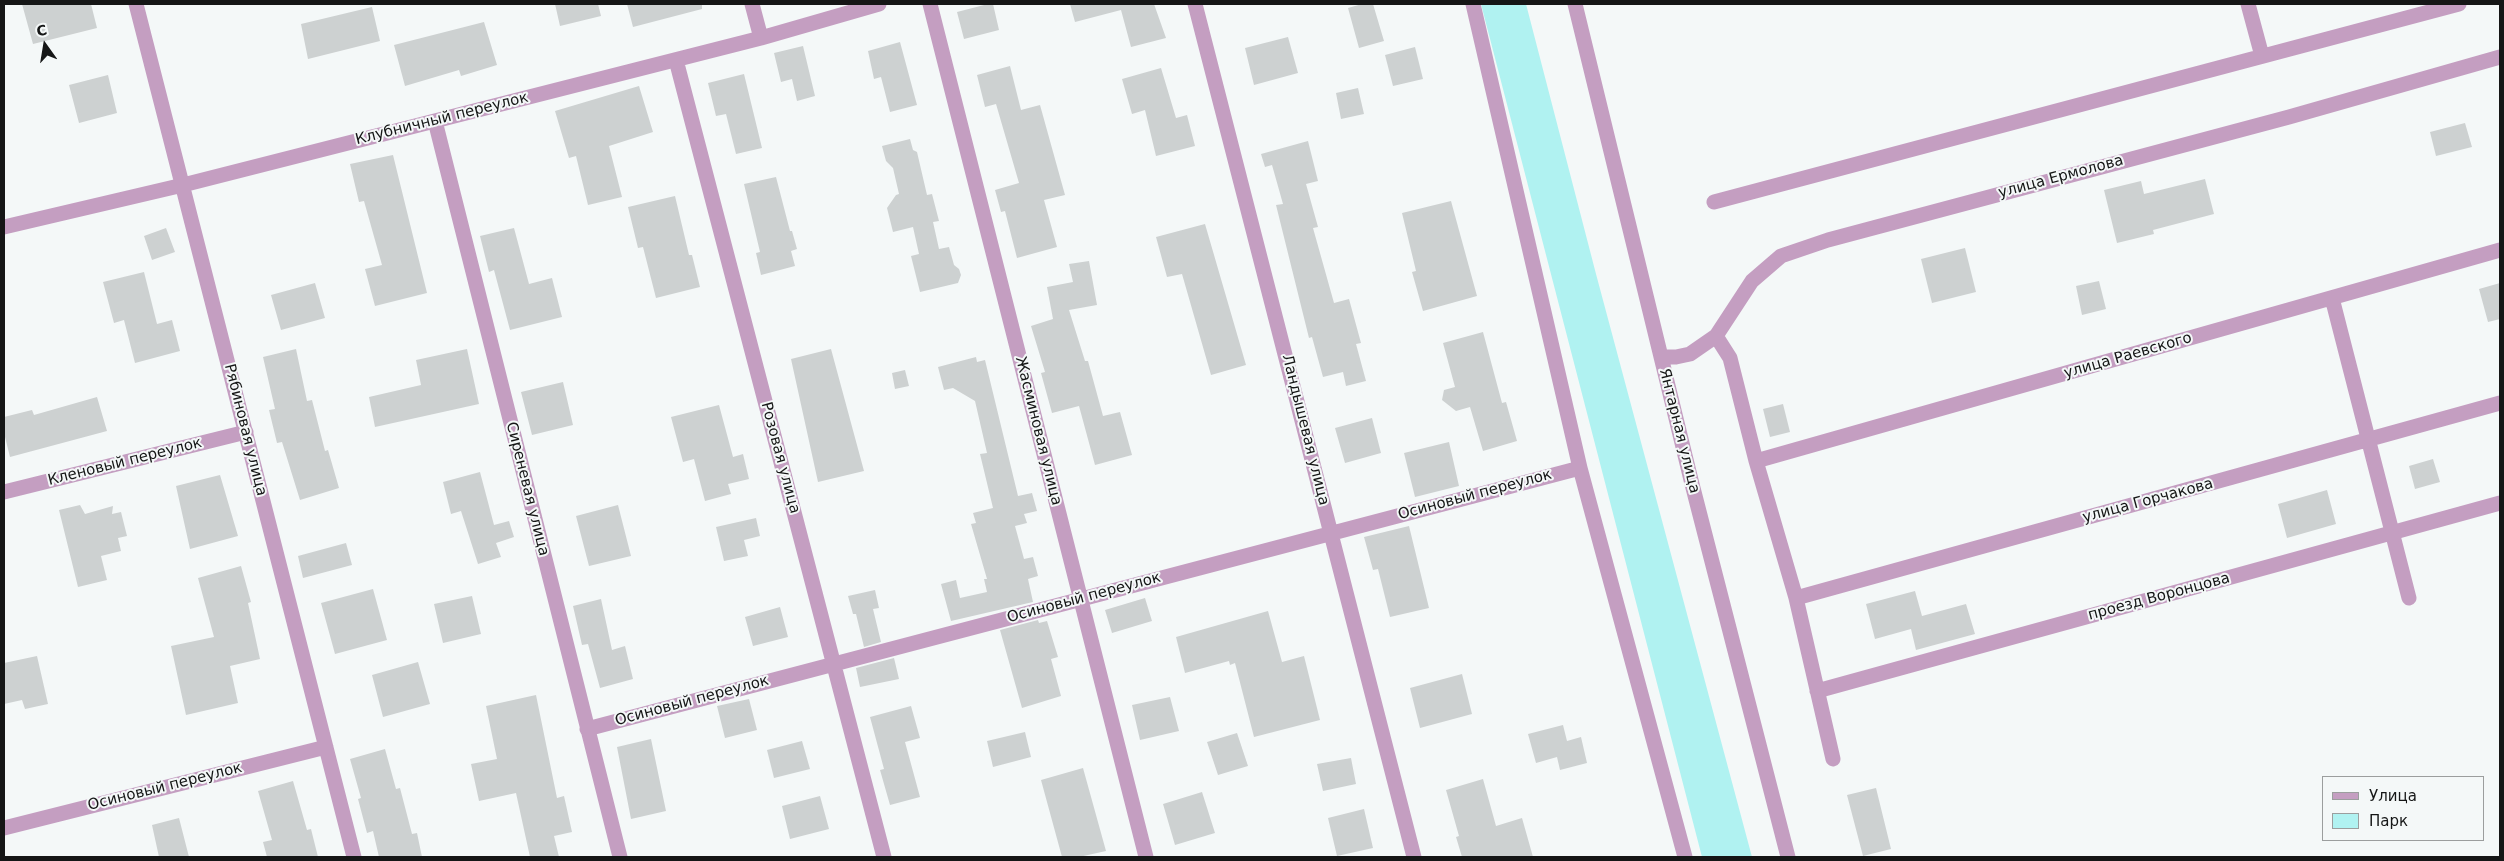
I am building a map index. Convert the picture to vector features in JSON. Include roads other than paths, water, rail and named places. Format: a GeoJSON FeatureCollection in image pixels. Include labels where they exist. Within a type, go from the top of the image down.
{"type":"FeatureCollection","features":[{"type":"Feature","properties":{"kind":"street","name":"Рябиновая улица"},"geometry":{"type":"LineString","coordinates":[[136,4],[354,857]]}},
{"type":"Feature","properties":{"kind":"street"},"geometry":{"type":"LineString","coordinates":[[752,4],[761,38]]}},
{"type":"Feature","properties":{"kind":"street","name":"Клубничный переулок"},"geometry":{"type":"LineString","coordinates":[[4,227],[183,185],[676,60],[879,4]]}},
{"type":"Feature","properties":{"kind":"street","name":"Жасминовая улица"},"geometry":{"type":"LineString","coordinates":[[930,4],[1146,857]]}},
{"type":"Feature","properties":{"kind":"street","name":"Ландышевая улица"},"geometry":{"type":"LineString","coordinates":[[1195,4],[1414,857]]}},
{"type":"Feature","properties":{"kind":"street"},"geometry":{"type":"LineString","coordinates":[[1473,4],[1580,468],[1685,857]]}},
{"type":"Feature","properties":{"kind":"street","name":"Янтарная улица"},"geometry":{"type":"LineString","coordinates":[[1575,4],[1661,357],[1788,857]]}},
{"type":"Feature","properties":{"kind":"street"},"geometry":{"type":"LineString","coordinates":[[2248,4],[2262,56]]}},
{"type":"Feature","properties":{"kind":"street"},"geometry":{"type":"LineString","coordinates":[[1714,202],[2459,4]]}},
{"type":"Feature","properties":{"kind":"street","name":"улица Ермолова"},"geometry":{"type":"LineString","coordinates":[[1661,357],[1676,357],[1690,354],[1716,336],[1752,281],[1781,256],[1828,240],[2279,119],[2500,57]]}},
{"type":"Feature","properties":{"kind":"street","name":"Розовая улица"},"geometry":{"type":"LineString","coordinates":[[676,60],[884,857]]}},
{"type":"Feature","properties":{"kind":"street","name":"Сиреневая улица"},"geometry":{"type":"LineString","coordinates":[[434,121],[620,857]]}},
{"type":"Feature","properties":{"kind":"street","name":"улица Раевского"},"geometry":{"type":"LineString","coordinates":[[1756,462],[2500,250]]}},
{"type":"Feature","properties":{"kind":"street"},"geometry":{"type":"LineString","coordinates":[[2332,298],[2370,439],[2409,598]]}},
{"type":"Feature","properties":{"kind":"street"},"geometry":{"type":"LineString","coordinates":[[1716,336],[1730,358],[1756,462],[1796,598],[1833,759]]}},
{"type":"Feature","properties":{"kind":"street","name":"улица Горчакова"},"geometry":{"type":"LineString","coordinates":[[1796,598],[2500,403]]}},
{"type":"Feature","properties":{"kind":"street","name":"Кленовый переулок"},"geometry":{"type":"LineString","coordinates":[[4,492],[246,432]]}},
{"type":"Feature","properties":{"kind":"street","name":"Осиновый переулок"},"geometry":{"type":"LineString","coordinates":[[587,729],[834,662],[1081,600],[1580,468]]}},
{"type":"Feature","properties":{"kind":"street","name":"проезд Воронцова"},"geometry":{"type":"LineString","coordinates":[[1817,691],[2500,503]]}},
{"type":"Feature","properties":{"kind":"street","name":"Осиновый переулок"},"geometry":{"type":"LineString","coordinates":[[4,828],[326,747]]}}]}
